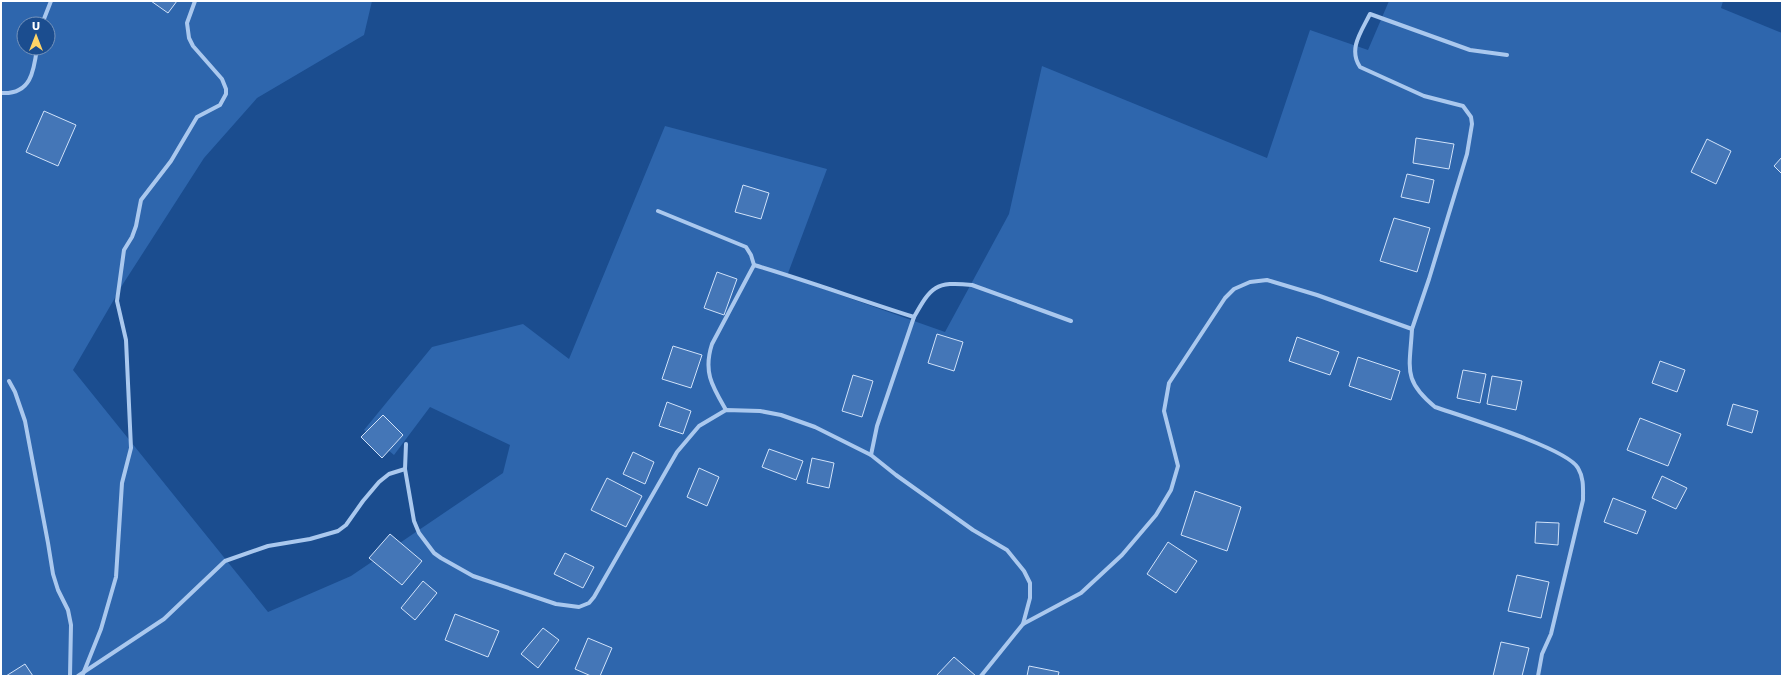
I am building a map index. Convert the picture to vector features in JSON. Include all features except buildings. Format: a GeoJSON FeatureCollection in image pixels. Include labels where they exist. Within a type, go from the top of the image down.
{"type":"FeatureCollection","features":[{"type":"Feature","properties":{"kind":"street"},"geometry":{"type":"LineString","coordinates":[[45,16],[51,1]]}},
{"type":"Feature","properties":{"kind":"street"},"geometry":{"type":"LineString","coordinates":[[80,675],[101,629],[116,577],[119,553],[121,489],[131,448],[126,340],[117,301],[124,250],[132,237],[136,226],[141,200],[171,161],[197,117],[220,105],[226,94],[226,89],[222,79],[189,38],[187,23],[195,1]]}},
{"type":"Feature","properties":{"kind":"street"},"geometry":{"type":"LineString","coordinates":[[1508,55],[1470,50],[1370,14],[1354,48],[1356,62],[1360,67],[1424,96],[1463,106],[1471,117],[1472,130],[1467,154],[1429,279],[1412,329],[1409,373],[1414,388],[1435,407],[1522,437],[1567,457],[1578,466],[1582,479],[1583,500],[1551,634],[1542,654],[1538,676]]}},
{"type":"Feature","properties":{"kind":"street"},"geometry":{"type":"LineString","coordinates":[[1,93],[15,91],[28,82],[33,74],[36,56]]}},
{"type":"Feature","properties":{"kind":"street"},"geometry":{"type":"LineString","coordinates":[[658,211],[746,247],[751,255],[754,265],[712,344],[708,356],[709,376],[713,388],[726,410]]}},
{"type":"Feature","properties":{"kind":"street"},"geometry":{"type":"LineString","coordinates":[[754,265],[823,286],[847,296],[914,317]]}},
{"type":"Feature","properties":{"kind":"street"},"geometry":{"type":"LineString","coordinates":[[1023,624],[1048,612],[1081,593],[1122,555],[1156,515],[1171,490],[1178,466],[1164,411],[1169,383],[1221,304],[1234,289],[1250,282],[1267,280],[1317,295],[1412,329]]}},
{"type":"Feature","properties":{"kind":"street"},"geometry":{"type":"LineString","coordinates":[[871,455],[877,426],[914,317],[933,288],[958,284],[972,285],[1071,321]]}},
{"type":"Feature","properties":{"kind":"street"},"geometry":{"type":"LineString","coordinates":[[9,381],[25,421],[50,559],[58,590],[68,610],[71,625],[70,676]]}},
{"type":"Feature","properties":{"kind":"street"},"geometry":{"type":"LineString","coordinates":[[406,444],[405,469],[414,521],[418,533],[434,553],[473,576],[556,604],[579,607],[589,603],[594,597],[677,452],[699,426],[726,410],[760,412],[796,420],[871,455],[896,475],[973,530],[1007,550],[1024,571],[1030,583],[1030,598],[1023,624],[981,676]]}},
{"type":"Feature","properties":{"kind":"street"},"geometry":{"type":"LineString","coordinates":[[80,675],[164,619],[225,561],[268,546],[310,539],[338,531],[346,525],[379,482],[389,474],[405,469]]}},
{"type":"Feature","properties":{"kind":"shaded area"},"geometry":{"type":"Polygon","coordinates":[[[1,1],[372,1],[364,35],[257,98],[204,158],[123,284],[73,370],[268,612],[351,576],[503,473],[510,445],[430,407],[394,455],[364,430],[432,347],[523,324],[569,359],[665,126],[827,169],[787,276],[945,332],[1009,214],[1042,66],[1267,158],[1310,30],[1368,50],[1389,1],[1723,1],[1721,8],[1782,33],[1782,676],[1,676],[1,1]]]}}]}
